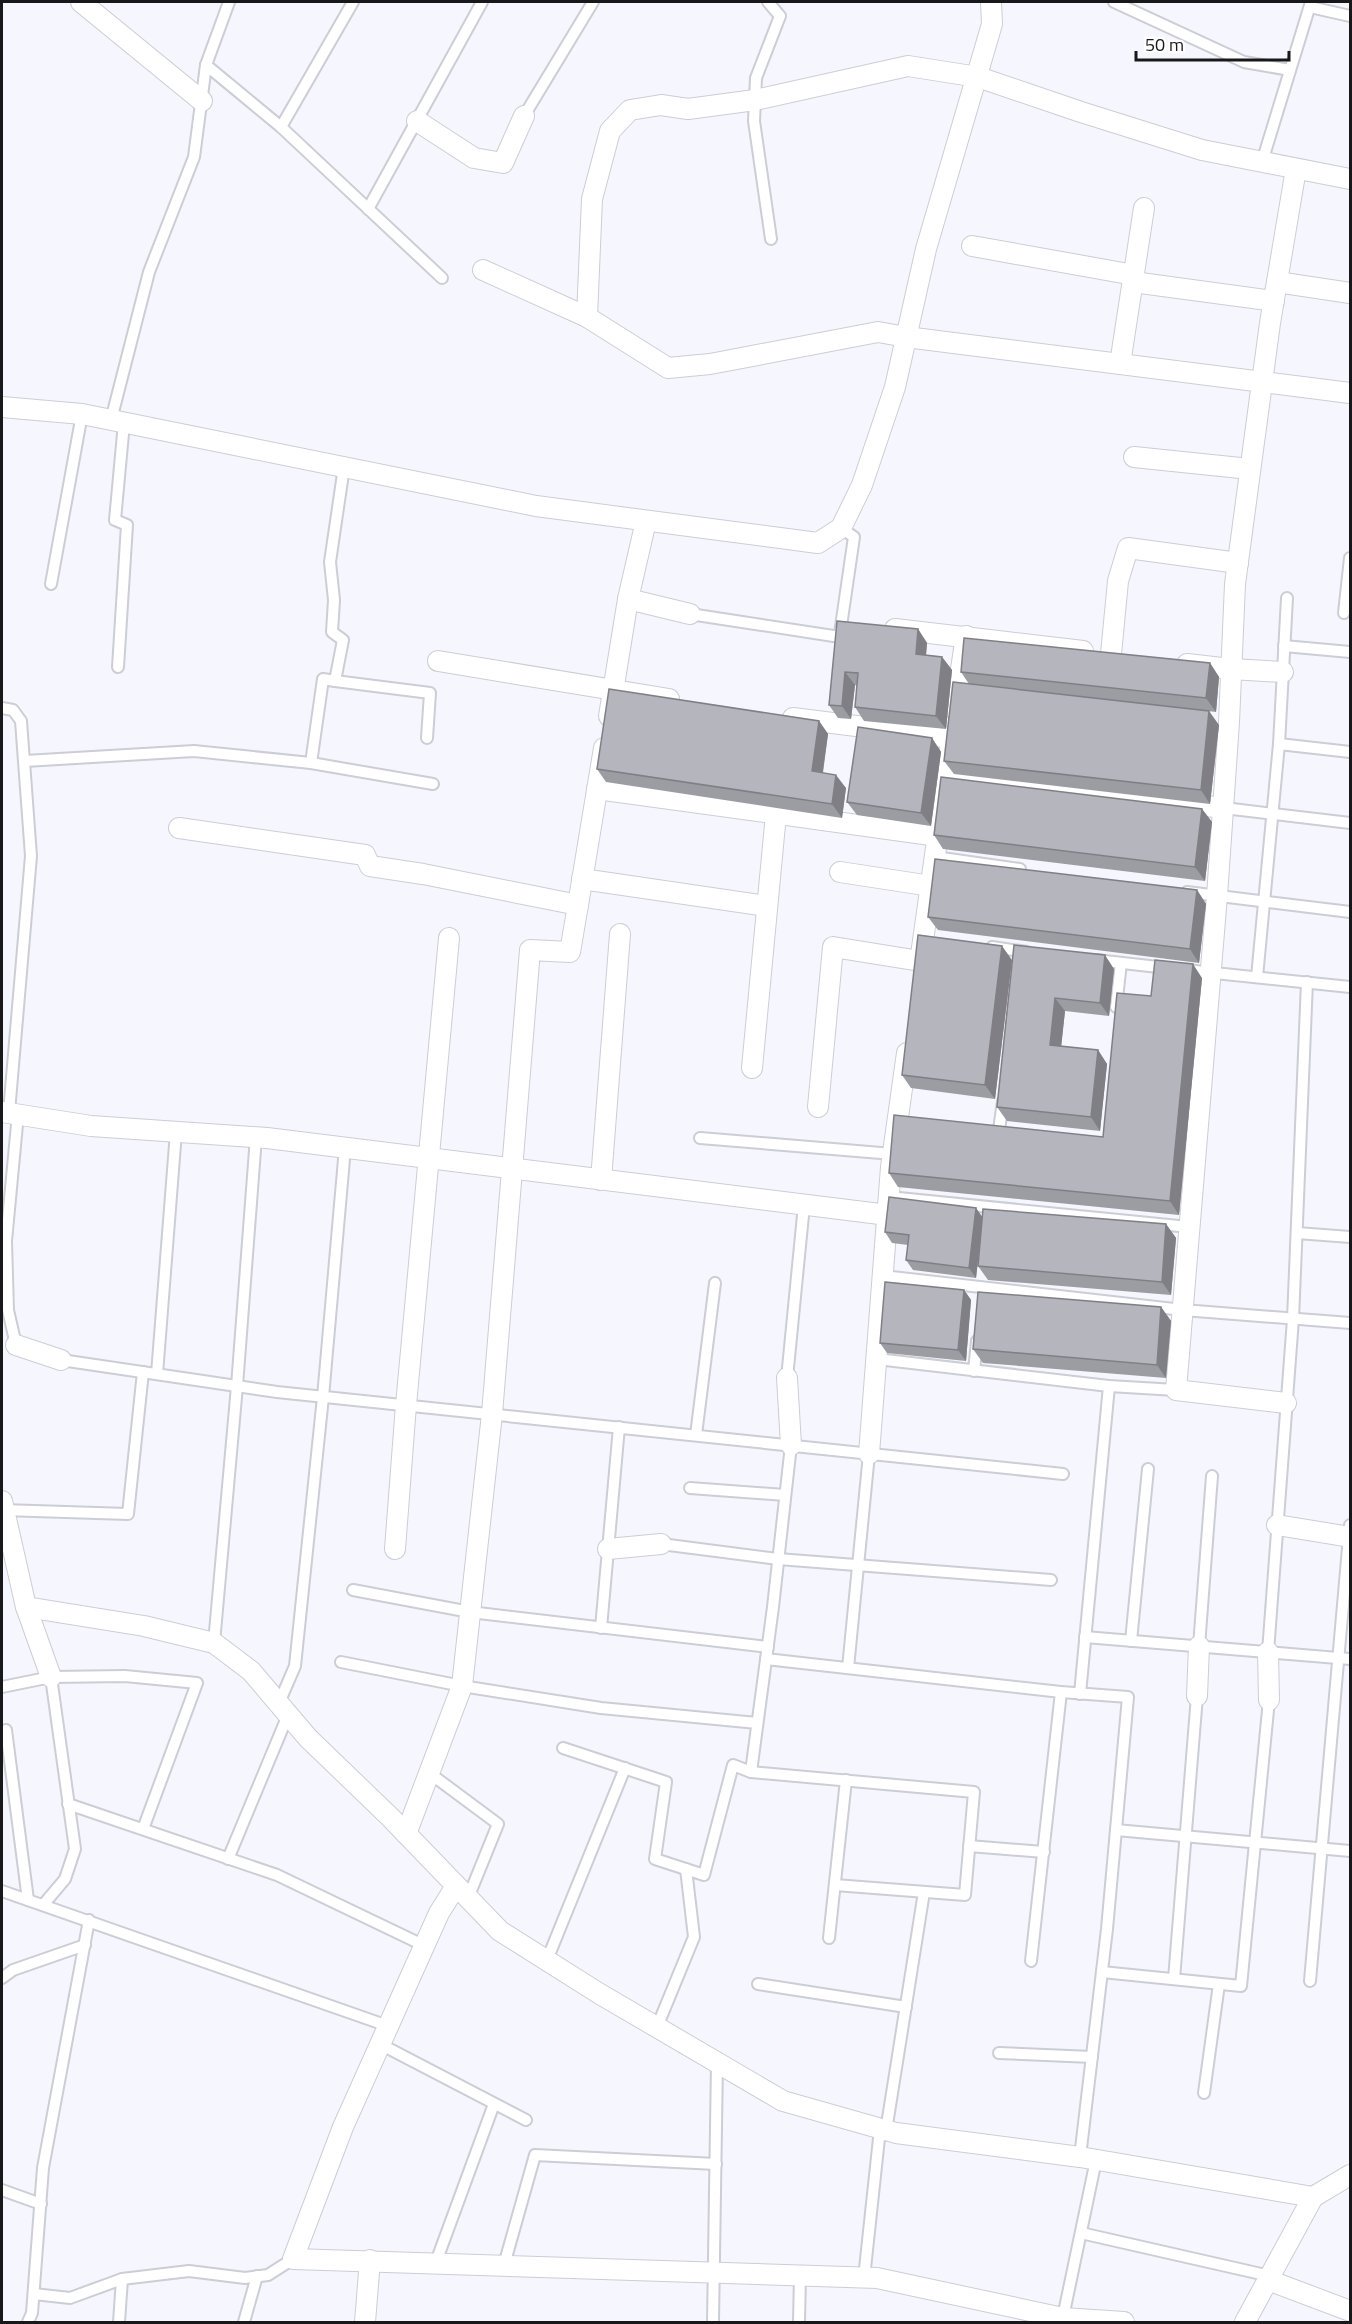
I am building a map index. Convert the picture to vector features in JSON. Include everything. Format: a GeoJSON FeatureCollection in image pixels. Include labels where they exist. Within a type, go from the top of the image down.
{"type":"FeatureCollection","features":[{"type":"Feature","properties":{"kind":"street"},"geometry":{"type":"LineString","coordinates":[[81,2],[202,101]]}},
{"type":"Feature","properties":{"kind":"street"},"geometry":{"type":"LineString","coordinates":[[2,407],[82,414],[536,506],[818,543],[841,528],[862,484],[896,387],[926,249],[992,24],[991,2]]}},
{"type":"Feature","properties":{"kind":"street"},"geometry":{"type":"LineString","coordinates":[[586,317],[592,199],[610,131],[630,110],[661,105],[688,109],[755,100],[908,66],[978,76],[1081,112],[1202,150],[1350,179]]}},
{"type":"Feature","properties":{"kind":"street"},"geometry":{"type":"LineString","coordinates":[[417,121],[474,158],[503,163],[524,116]]}},
{"type":"Feature","properties":{"kind":"street"},"geometry":{"type":"LineString","coordinates":[[1287,1403],[1176,1390],[1224,808],[1238,562],[1275,291],[1296,168]]}},
{"type":"Feature","properties":{"kind":"street"},"geometry":{"type":"LineString","coordinates":[[1120,364],[1144,208]]}},
{"type":"Feature","properties":{"kind":"street"},"geometry":{"type":"LineString","coordinates":[[972,246],[1134,278],[1275,291],[1350,293]]}},
{"type":"Feature","properties":{"kind":"street"},"geometry":{"type":"LineString","coordinates":[[483,270],[586,317],[668,368],[710,364],[878,332],[1350,393]]}},
{"type":"Feature","properties":{"kind":"street"},"geometry":{"type":"LineString","coordinates":[[1134,457],[1250,470]]}},
{"type":"Feature","properties":{"kind":"street"},"geometry":{"type":"LineString","coordinates":[[406,1834],[462,1686],[492,1414],[514,1169],[530,950],[570,951],[628,599],[646,521]]}},
{"type":"Feature","properties":{"kind":"street"},"geometry":{"type":"LineString","coordinates":[[1111,654],[1118,581],[1128,548],[1238,562]]}},
{"type":"Feature","properties":{"kind":"street"},"geometry":{"type":"LineString","coordinates":[[628,599],[690,614]]}},
{"type":"Feature","properties":{"kind":"street"},"geometry":{"type":"LineString","coordinates":[[840,636],[870,627],[966,636],[1133,657]]}},
{"type":"Feature","properties":{"kind":"street"},"geometry":{"type":"LineString","coordinates":[[917,984],[920,961],[928,940],[934,857],[966,636]]}},
{"type":"Feature","properties":{"kind":"street"},"geometry":{"type":"LineString","coordinates":[[1166,661],[1231,669],[1283,672]]}},
{"type":"Feature","properties":{"kind":"street"},"geometry":{"type":"LineString","coordinates":[[438,662],[692,702]]}},
{"type":"Feature","properties":{"kind":"street"},"geometry":{"type":"LineString","coordinates":[[771,715],[828,717],[951,738]]}},
{"type":"Feature","properties":{"kind":"street"},"geometry":{"type":"LineString","coordinates":[[946,776],[1224,808]]}},
{"type":"Feature","properties":{"kind":"street"},"geometry":{"type":"LineString","coordinates":[[597,789],[938,836]]}},
{"type":"Feature","properties":{"kind":"street"},"geometry":{"type":"LineString","coordinates":[[752,1068],[776,814]]}},
{"type":"Feature","properties":{"kind":"street"},"geometry":{"type":"LineString","coordinates":[[180,828],[365,855],[370,866],[578,904]]}},
{"type":"Feature","properties":{"kind":"street"},"geometry":{"type":"LineString","coordinates":[[840,872],[931,886]]}},
{"type":"Feature","properties":{"kind":"street"},"geometry":{"type":"LineString","coordinates":[[582,879],[767,906]]}},
{"type":"Feature","properties":{"kind":"street"},"geometry":{"type":"LineString","coordinates":[[601,1180],[620,934]]}},
{"type":"Feature","properties":{"kind":"street"},"geometry":{"type":"LineString","coordinates":[[395,1549],[449,938]]}},
{"type":"Feature","properties":{"kind":"street"},"geometry":{"type":"LineString","coordinates":[[818,1107],[833,947],[920,961]]}},
{"type":"Feature","properties":{"kind":"street"},"geometry":{"type":"LineString","coordinates":[[869,1454],[893,1154],[904,1120],[910,1029]]}},
{"type":"Feature","properties":{"kind":"street"},"geometry":{"type":"LineString","coordinates":[[10,1113],[91,1126],[256,1137],[804,1205],[888,1206]]}},
{"type":"Feature","properties":{"kind":"street"},"geometry":{"type":"LineString","coordinates":[[16,1346],[61,1360]]}},
{"type":"Feature","properties":{"kind":"street"},"geometry":{"type":"LineString","coordinates":[[787,1378],[791,1445]]}},
{"type":"Feature","properties":{"kind":"street"},"geometry":{"type":"LineString","coordinates":[[2,1506],[26,1607],[51,1677]]}},
{"type":"Feature","properties":{"kind":"street"},"geometry":{"type":"LineString","coordinates":[[1277,1525],[1350,1533]]}},
{"type":"Feature","properties":{"kind":"street"},"geometry":{"type":"LineString","coordinates":[[608,1549],[661,1544]]}},
{"type":"Feature","properties":{"kind":"street"},"geometry":{"type":"LineString","coordinates":[[26,1607],[144,1626],[214,1643],[251,1671],[308,1738],[500,1931],[783,2101],[883,2130],[1088,2158],[1314,2197]]}},
{"type":"Feature","properties":{"kind":"street"},"geometry":{"type":"LineString","coordinates":[[1197,1696],[1199,1646]]}},
{"type":"Feature","properties":{"kind":"street"},"geometry":{"type":"LineString","coordinates":[[1268,1652],[1269,1700]]}},
{"type":"Feature","properties":{"kind":"street"},"geometry":{"type":"LineString","coordinates":[[462,1892],[440,1913],[343,2127],[293,2259],[877,2278],[1063,2320],[1124,2322]]}},
{"type":"Feature","properties":{"kind":"street"},"geometry":{"type":"LineString","coordinates":[[1245,2322],[1314,2197],[1350,2175]]}},
{"type":"Feature","properties":{"kind":"street"},"geometry":{"type":"LineString","coordinates":[[364,2322],[370,2260]]}},
{"type":"Feature","properties":{"kind":"street"},"geometry":{"type":"LineString","coordinates":[[1269,2278],[1350,2311]]}},
{"type":"Feature","properties":{"kind":"lane"},"geometry":{"type":"LineString","coordinates":[[118,667],[127,525],[115,520],[118,421],[149,272],[194,157],[206,65],[230,2]]}},
{"type":"Feature","properties":{"kind":"lane"},"geometry":{"type":"LineString","coordinates":[[281,127],[353,2]]}},
{"type":"Feature","properties":{"kind":"lane"},"geometry":{"type":"LineString","coordinates":[[368,209],[482,2]]}},
{"type":"Feature","properties":{"kind":"lane"},"geometry":{"type":"LineString","coordinates":[[524,116],[593,2]]}},
{"type":"Feature","properties":{"kind":"lane"},"geometry":{"type":"LineString","coordinates":[[768,2],[780,16],[756,78],[754,121],[771,238]]}},
{"type":"Feature","properties":{"kind":"lane"},"geometry":{"type":"LineString","coordinates":[[1114,2],[1244,62],[1290,70]]}},
{"type":"Feature","properties":{"kind":"lane"},"geometry":{"type":"LineString","coordinates":[[1262,162],[1311,4],[1350,16]]}},
{"type":"Feature","properties":{"kind":"lane"},"geometry":{"type":"LineString","coordinates":[[206,65],[281,127],[442,278]]}},
{"type":"Feature","properties":{"kind":"lane"},"geometry":{"type":"LineString","coordinates":[[51,584],[82,414]]}},
{"type":"Feature","properties":{"kind":"lane"},"geometry":{"type":"LineString","coordinates":[[335,681],[343,640],[332,632],[334,600],[330,562],[344,467]]}},
{"type":"Feature","properties":{"kind":"lane"},"geometry":{"type":"LineString","coordinates":[[690,614],[840,636],[854,537],[841,528]]}},
{"type":"Feature","properties":{"kind":"lane"},"geometry":{"type":"LineString","coordinates":[[1344,613],[1350,559]]}},
{"type":"Feature","properties":{"kind":"lane"},"geometry":{"type":"LineString","coordinates":[[1257,977],[1279,744],[1287,598]]}},
{"type":"Feature","properties":{"kind":"lane"},"geometry":{"type":"LineString","coordinates":[[1284,646],[1350,652]]}},
{"type":"Feature","properties":{"kind":"lane"},"geometry":{"type":"LineString","coordinates":[[311,763],[323,679],[430,693],[426,738]]}},
{"type":"Feature","properties":{"kind":"lane"},"geometry":{"type":"LineString","coordinates":[[2,708],[13,710],[21,721],[31,856],[10,1113],[6,1241],[8,1310],[16,1346]]}},
{"type":"Feature","properties":{"kind":"lane"},"geometry":{"type":"LineString","coordinates":[[1279,744],[1350,752]]}},
{"type":"Feature","properties":{"kind":"lane"},"geometry":{"type":"LineString","coordinates":[[25,761],[194,751],[311,763],[433,784]]}},
{"type":"Feature","properties":{"kind":"lane"},"geometry":{"type":"LineString","coordinates":[[1224,808],[1350,823]]}},
{"type":"Feature","properties":{"kind":"lane"},"geometry":{"type":"LineString","coordinates":[[934,857],[1029,870]]}},
{"type":"Feature","properties":{"kind":"lane"},"geometry":{"type":"LineString","coordinates":[[1170,890],[1350,912]]}},
{"type":"Feature","properties":{"kind":"lane"},"geometry":{"type":"LineString","coordinates":[[977,946],[1019,956],[1042,953]]}},
{"type":"Feature","properties":{"kind":"lane"},"geometry":{"type":"LineString","coordinates":[[1087,959],[1350,987]]}},
{"type":"Feature","properties":{"kind":"lane"},"geometry":{"type":"LineString","coordinates":[[1115,1022],[1120,963]]}},
{"type":"Feature","properties":{"kind":"lane"},"geometry":{"type":"LineString","coordinates":[[1268,1652],[1293,1319],[1307,982]]}},
{"type":"Feature","properties":{"kind":"lane"},"geometry":{"type":"LineString","coordinates":[[1000,1130],[1005,1085]]}},
{"type":"Feature","properties":{"kind":"lane"},"geometry":{"type":"LineString","coordinates":[[158,1374],[176,1132]]}},
{"type":"Feature","properties":{"kind":"lane"},"geometry":{"type":"LineString","coordinates":[[214,1643],[256,1137]]}},
{"type":"Feature","properties":{"kind":"lane"},"geometry":{"type":"LineString","coordinates":[[700,1138],[893,1154]]}},
{"type":"Feature","properties":{"kind":"lane"},"geometry":{"type":"LineString","coordinates":[[228,1859],[284,1709],[295,1666],[323,1396],[345,1148]]}},
{"type":"Feature","properties":{"kind":"lane"},"geometry":{"type":"LineString","coordinates":[[787,1378],[804,1205]]}},
{"type":"Feature","properties":{"kind":"lane"},"geometry":{"type":"LineString","coordinates":[[888,1206],[988,1206],[1189,1227]]}},
{"type":"Feature","properties":{"kind":"lane"},"geometry":{"type":"LineString","coordinates":[[987,1217],[988,1206]]}},
{"type":"Feature","properties":{"kind":"lane"},"geometry":{"type":"LineString","coordinates":[[1296,1233],[1350,1237]]}},
{"type":"Feature","properties":{"kind":"lane"},"geometry":{"type":"LineString","coordinates":[[883,1276],[1183,1310],[1350,1323]]}},
{"type":"Feature","properties":{"kind":"lane"},"geometry":{"type":"LineString","coordinates":[[696,1435],[715,1283]]}},
{"type":"Feature","properties":{"kind":"lane"},"geometry":{"type":"LineString","coordinates":[[974,1371],[978,1329]]}},
{"type":"Feature","properties":{"kind":"lane"},"geometry":{"type":"LineString","coordinates":[[877,1359],[1109,1386],[1176,1390]]}},
{"type":"Feature","properties":{"kind":"lane"},"geometry":{"type":"LineString","coordinates":[[61,1360],[323,1396],[1063,1474]]}},
{"type":"Feature","properties":{"kind":"lane"},"geometry":{"type":"LineString","coordinates":[[2,1506],[128,1514],[143,1372]]}},
{"type":"Feature","properties":{"kind":"lane"},"geometry":{"type":"LineString","coordinates":[[1080,1694],[1109,1386]]}},
{"type":"Feature","properties":{"kind":"lane"},"geometry":{"type":"LineString","coordinates":[[601,1628],[619,1427]]}},
{"type":"Feature","properties":{"kind":"lane"},"geometry":{"type":"LineString","coordinates":[[751,1772],[791,1445]]}},
{"type":"Feature","properties":{"kind":"lane"},"geometry":{"type":"LineString","coordinates":[[848,1668],[869,1454]]}},
{"type":"Feature","properties":{"kind":"lane"},"geometry":{"type":"LineString","coordinates":[[1131,1641],[1148,1469]]}},
{"type":"Feature","properties":{"kind":"lane"},"geometry":{"type":"LineString","coordinates":[[1199,1646],[1212,1476]]}},
{"type":"Feature","properties":{"kind":"lane"},"geometry":{"type":"LineString","coordinates":[[690,1488],[785,1495]]}},
{"type":"Feature","properties":{"kind":"lane"},"geometry":{"type":"LineString","coordinates":[[1310,1981],[1322,1849],[1345,1659],[1350,1533]]}},
{"type":"Feature","properties":{"kind":"lane"},"geometry":{"type":"LineString","coordinates":[[661,1544],[778,1559],[1051,1580]]}},
{"type":"Feature","properties":{"kind":"lane"},"geometry":{"type":"LineString","coordinates":[[353,1590],[470,1612],[768,1647]]}},
{"type":"Feature","properties":{"kind":"lane"},"geometry":{"type":"LineString","coordinates":[[1085,1637],[1345,1659]]}},
{"type":"Feature","properties":{"kind":"lane"},"geometry":{"type":"LineString","coordinates":[[766,1659],[1060,1692],[1128,1697],[1092,2057],[1088,2158],[1081,2233],[1063,2320]]}},
{"type":"Feature","properties":{"kind":"lane"},"geometry":{"type":"LineString","coordinates":[[341,1662],[462,1686],[601,1708],[758,1723]]}},
{"type":"Feature","properties":{"kind":"lane"},"geometry":{"type":"LineString","coordinates":[[2,1687],[51,1677],[125,1676],[197,1683],[143,1829]]}},
{"type":"Feature","properties":{"kind":"lane"},"geometry":{"type":"LineString","coordinates":[[43,1905],[65,1880],[75,1849],[51,1677]]}},
{"type":"Feature","properties":{"kind":"lane"},"geometry":{"type":"LineString","coordinates":[[1031,1961],[1060,1692]]}},
{"type":"Feature","properties":{"kind":"lane"},"geometry":{"type":"LineString","coordinates":[[1174,1979],[1197,1696]]}},
{"type":"Feature","properties":{"kind":"lane"},"geometry":{"type":"LineString","coordinates":[[1102,1972],[1241,1986],[1269,1700]]}},
{"type":"Feature","properties":{"kind":"lane"},"geometry":{"type":"LineString","coordinates":[[6,1730],[28,1900]]}},
{"type":"Feature","properties":{"kind":"lane"},"geometry":{"type":"LineString","coordinates":[[563,1748],[666,1782],[655,1858],[704,1875],[733,1765],[751,1772],[974,1792],[965,1895],[835,1885]]}},
{"type":"Feature","properties":{"kind":"lane"},"geometry":{"type":"LineString","coordinates":[[547,1960],[625,1768]]}},
{"type":"Feature","properties":{"kind":"lane"},"geometry":{"type":"LineString","coordinates":[[428,1772],[498,1824],[462,1892]]}},
{"type":"Feature","properties":{"kind":"lane"},"geometry":{"type":"LineString","coordinates":[[829,1938],[846,1780]]}},
{"type":"Feature","properties":{"kind":"lane"},"geometry":{"type":"LineString","coordinates":[[68,1804],[277,1875],[425,1946]]}},
{"type":"Feature","properties":{"kind":"lane"},"geometry":{"type":"LineString","coordinates":[[1116,1830],[1350,1851]]}},
{"type":"Feature","properties":{"kind":"lane"},"geometry":{"type":"LineString","coordinates":[[969,1846],[1044,1852]]}},
{"type":"Feature","properties":{"kind":"lane"},"geometry":{"type":"LineString","coordinates":[[657,2027],[694,1937],[686,1869]]}},
{"type":"Feature","properties":{"kind":"lane"},"geometry":{"type":"LineString","coordinates":[[2,1891],[388,2026]]}},
{"type":"Feature","properties":{"kind":"lane"},"geometry":{"type":"LineString","coordinates":[[864,2278],[883,2130],[924,1892]]}},
{"type":"Feature","properties":{"kind":"lane"},"geometry":{"type":"LineString","coordinates":[[28,2322],[32,2313],[34,2294],[43,2168],[89,1920]]}},
{"type":"Feature","properties":{"kind":"lane"},"geometry":{"type":"LineString","coordinates":[[2,1978],[13,1970],[85,1945]]}},
{"type":"Feature","properties":{"kind":"lane"},"geometry":{"type":"LineString","coordinates":[[758,1984],[906,2007]]}},
{"type":"Feature","properties":{"kind":"lane"},"geometry":{"type":"LineString","coordinates":[[1204,2093],[1219,1984]]}},
{"type":"Feature","properties":{"kind":"lane"},"geometry":{"type":"LineString","coordinates":[[380,2044],[526,2120]]}},
{"type":"Feature","properties":{"kind":"lane"},"geometry":{"type":"LineString","coordinates":[[999,2053],[1092,2057]]}},
{"type":"Feature","properties":{"kind":"lane"},"geometry":{"type":"LineString","coordinates":[[713,2322],[717,2062]]}},
{"type":"Feature","properties":{"kind":"lane"},"geometry":{"type":"LineString","coordinates":[[436,2262],[494,2104]]}},
{"type":"Feature","properties":{"kind":"lane"},"geometry":{"type":"LineString","coordinates":[[504,2265],[535,2155],[716,2164]]}},
{"type":"Feature","properties":{"kind":"lane"},"geometry":{"type":"LineString","coordinates":[[2,2190],[41,2205]]}},
{"type":"Feature","properties":{"kind":"lane"},"geometry":{"type":"LineString","coordinates":[[1081,2233],[1269,2278]]}},
{"type":"Feature","properties":{"kind":"lane"},"geometry":{"type":"LineString","coordinates":[[34,2294],[70,2298],[122,2278],[189,2271],[245,2278],[268,2275],[293,2259]]}},
{"type":"Feature","properties":{"kind":"lane"},"geometry":{"type":"LineString","coordinates":[[799,2322],[800,2275]]}},
{"type":"Feature","properties":{"kind":"lane"},"geometry":{"type":"LineString","coordinates":[[244,2322],[257,2276]]}},
{"type":"Feature","properties":{"kind":"lane"},"geometry":{"type":"LineString","coordinates":[[118,2322],[122,2278]]}},
{"type":"Feature","properties":{"kind":"building"},"geometry":{"type":"Polygon","coordinates":[[[837,621],[918,629],[916,654],[942,657],[936,716],[855,707],[858,673],[845,672],[842,706],[829,705],[837,621]]]}},
{"type":"Feature","properties":{"kind":"building"},"geometry":{"type":"Polygon","coordinates":[[[964,638],[1210,663],[1206,698],[961,672],[964,638]]]}},
{"type":"Feature","properties":{"kind":"building"},"geometry":{"type":"Polygon","coordinates":[[[953,682],[1209,711],[1201,790],[944,761],[953,682]]]}},
{"type":"Feature","properties":{"kind":"building"},"geometry":{"type":"Polygon","coordinates":[[[609,689],[819,721],[812,771],[836,775],[832,804],[597,769],[609,689]]]}},
{"type":"Feature","properties":{"kind":"building"},"geometry":{"type":"Polygon","coordinates":[[[858,727],[932,738],[921,813],[847,802],[858,727]]]}},
{"type":"Feature","properties":{"kind":"building"},"geometry":{"type":"Polygon","coordinates":[[[941,777],[1202,809],[1195,867],[934,835],[941,777]]]}},
{"type":"Feature","properties":{"kind":"building"},"geometry":{"type":"Polygon","coordinates":[[[935,859],[1197,890],[1190,949],[928,917],[935,859]]]}},
{"type":"Feature","properties":{"kind":"building"},"geometry":{"type":"Polygon","coordinates":[[[918,935],[1002,946],[985,1085],[902,1075],[918,935]]]}},
{"type":"Feature","properties":{"kind":"building"},"geometry":{"type":"Polygon","coordinates":[[[1014,945],[1105,955],[1100,1003],[1055,998],[1050,1045],[1098,1050],[1091,1117],[997,1107],[1014,945]]]}},
{"type":"Feature","properties":{"kind":"building"},"geometry":{"type":"Polygon","coordinates":[[[1155,960],[1193,964],[1170,1201],[889,1173],[894,1115],[1103,1137],[1117,993],[1151,996],[1155,960]]]}},
{"type":"Feature","properties":{"kind":"building"},"geometry":{"type":"Polygon","coordinates":[[[889,1197],[976,1208],[969,1268],[906,1260],[909,1235],[885,1232],[889,1197]]]}},
{"type":"Feature","properties":{"kind":"building"},"geometry":{"type":"Polygon","coordinates":[[[983,1209],[1166,1224],[1162,1282],[978,1266],[983,1209]]]}},
{"type":"Feature","properties":{"kind":"building"},"geometry":{"type":"Polygon","coordinates":[[[885,1282],[964,1290],[958,1350],[880,1343],[885,1282]]]}},
{"type":"Feature","properties":{"kind":"building"},"geometry":{"type":"Polygon","coordinates":[[[978,1292],[1161,1307],[1157,1365],[973,1349],[978,1292]]]}}]}
